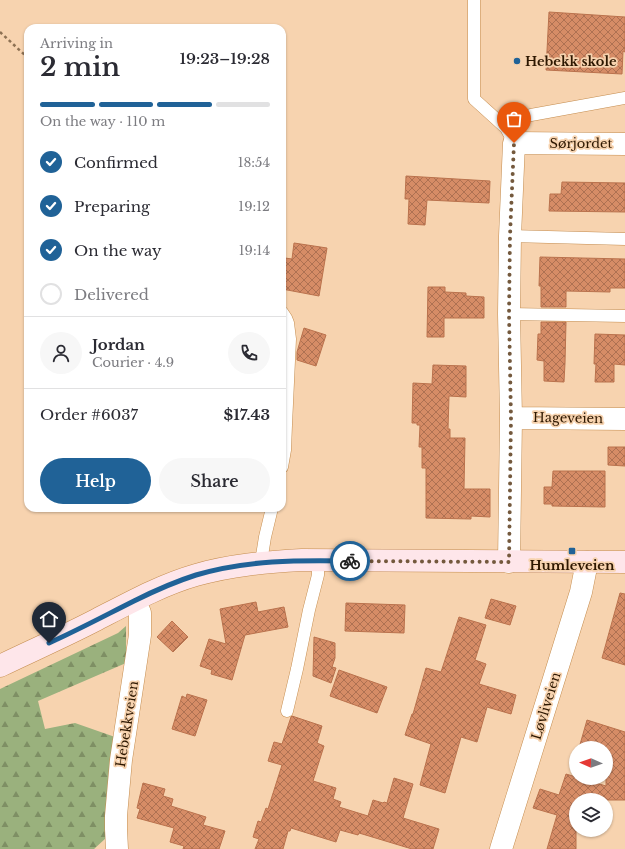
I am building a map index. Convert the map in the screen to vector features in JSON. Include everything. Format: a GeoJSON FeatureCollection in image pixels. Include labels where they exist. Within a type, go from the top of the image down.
{"type":"FeatureCollection","features":[{"type":"Feature","properties":{"kind":"main road"},"geometry":{"type":"LineString","coordinates":[[0,666],[164,587],[195,575],[228,567],[261,562],[318,560],[625,562]]}},
{"type":"Feature","properties":{"kind":"street","name":"Sørjordet"},"geometry":{"type":"LineString","coordinates":[[510,136],[625,144]]}},
{"type":"Feature","properties":{"kind":"street"},"geometry":{"type":"LineString","coordinates":[[509,562],[511,418],[509,314],[510,136]]}},
{"type":"Feature","properties":{"kind":"street","name":"Hageveien"},"geometry":{"type":"LineString","coordinates":[[511,418],[625,419]]}},
{"type":"Feature","properties":{"kind":"street","name":"Løvliveien"},"geometry":{"type":"LineString","coordinates":[[501,849],[581,592],[586,562]]}},
{"type":"Feature","properties":{"kind":"street","name":"Hebekkveien"},"geometry":{"type":"LineString","coordinates":[[117,849],[116,816],[121,760],[140,635],[140,613],[135,601]]}},
{"type":"Feature","properties":{"kind":"lane"},"geometry":{"type":"LineString","coordinates":[[474,0],[474,99],[510,136],[518,119],[531,115],[625,98]]}},
{"type":"Feature","properties":{"kind":"lane"},"geometry":{"type":"LineString","coordinates":[[510,236],[625,239]]}},
{"type":"Feature","properties":{"kind":"lane"},"geometry":{"type":"LineString","coordinates":[[509,314],[625,316]]}},
{"type":"Feature","properties":{"kind":"lane"},"geometry":{"type":"LineString","coordinates":[[286,318],[290,339],[286,394]]}},
{"type":"Feature","properties":{"kind":"lane"},"geometry":{"type":"LineString","coordinates":[[261,562],[271,512]]}},
{"type":"Feature","properties":{"kind":"lane"},"geometry":{"type":"LineString","coordinates":[[286,711],[318,575],[318,560]]}},
{"type":"Feature","properties":{"kind":"path"},"geometry":{"type":"LineString","coordinates":[[0,32],[24,54]]}},
{"type":"Feature","properties":{"kind":"green space"},"geometry":{"type":"Polygon","coordinates":[[[126,626],[126,663],[38,701],[45,729],[75,723],[115,737],[107,791],[106,838],[94,849],[0,849],[0,689],[118,633],[126,626]]]}},
{"type":"Feature","properties":{"kind":"building"},"geometry":{"type":"Polygon","coordinates":[[[549,12],[625,17],[625,52],[623,51],[622,74],[546,70],[549,12]]]}},
{"type":"Feature","properties":{"kind":"building"},"geometry":{"type":"Polygon","coordinates":[[[406,176],[490,181],[489,203],[427,200],[425,225],[408,224],[409,199],[405,199],[406,176]]]}},
{"type":"Feature","properties":{"kind":"building"},"geometry":{"type":"Polygon","coordinates":[[[562,182],[625,183],[625,212],[549,211],[550,194],[561,194],[562,182]]]}},
{"type":"Feature","properties":{"kind":"building"},"geometry":{"type":"Polygon","coordinates":[[[294,243],[327,248],[319,296],[286,290],[286,258],[292,259],[294,243]]]}},
{"type":"Feature","properties":{"kind":"building"},"geometry":{"type":"Polygon","coordinates":[[[540,257],[625,259],[625,288],[610,288],[610,292],[566,291],[566,307],[541,307],[541,286],[539,286],[540,257]]]}},
{"type":"Feature","properties":{"kind":"building"},"geometry":{"type":"Polygon","coordinates":[[[428,287],[445,287],[445,292],[466,293],[466,296],[484,297],[484,318],[444,318],[444,337],[427,337],[428,287]]]}},
{"type":"Feature","properties":{"kind":"building"},"geometry":{"type":"Polygon","coordinates":[[[541,322],[566,322],[564,382],[544,381],[544,361],[537,360],[538,334],[541,334],[541,322]]]}},
{"type":"Feature","properties":{"kind":"building"},"geometry":{"type":"Polygon","coordinates":[[[304,328],[326,335],[316,366],[297,360],[297,352],[304,328]]]}},
{"type":"Feature","properties":{"kind":"building"},"geometry":{"type":"Polygon","coordinates":[[[595,334],[625,335],[625,365],[614,364],[614,382],[595,382],[595,334]]]}},
{"type":"Feature","properties":{"kind":"building"},"geometry":{"type":"Polygon","coordinates":[[[433,365],[466,366],[466,397],[449,396],[448,429],[450,429],[450,438],[465,438],[464,489],[490,489],[490,517],[471,516],[471,519],[426,518],[426,468],[422,468],[422,447],[419,447],[420,425],[417,425],[417,423],[412,423],[413,383],[432,384],[433,365]]]}},
{"type":"Feature","properties":{"kind":"building"},"geometry":{"type":"Polygon","coordinates":[[[608,447],[625,447],[625,466],[608,465],[608,447]]]}},
{"type":"Feature","properties":{"kind":"building"},"geometry":{"type":"Polygon","coordinates":[[[553,471],[605,471],[605,507],[552,506],[552,504],[544,504],[544,487],[552,487],[553,471]]]}},
{"type":"Feature","properties":{"kind":"building"},"geometry":{"type":"Polygon","coordinates":[[[620,593],[625,594],[625,665],[602,658],[620,593]]]}},
{"type":"Feature","properties":{"kind":"building"},"geometry":{"type":"Polygon","coordinates":[[[491,599],[516,606],[510,625],[485,618],[491,599]]]}},
{"type":"Feature","properties":{"kind":"building"},"geometry":{"type":"Polygon","coordinates":[[[256,602],[258,612],[284,607],[288,627],[245,635],[232,680],[211,674],[212,670],[200,666],[209,639],[226,644],[220,609],[256,602]]]}},
{"type":"Feature","properties":{"kind":"building"},"geometry":{"type":"Polygon","coordinates":[[[346,603],[405,605],[404,633],[345,631],[346,603]]]}},
{"type":"Feature","properties":{"kind":"building"},"geometry":{"type":"Polygon","coordinates":[[[459,617],[486,625],[475,660],[486,664],[479,684],[516,695],[511,714],[487,707],[477,742],[461,737],[445,793],[420,785],[431,744],[405,735],[413,714],[426,668],[441,672],[459,617]]]}},
{"type":"Feature","properties":{"kind":"building"},"geometry":{"type":"Polygon","coordinates":[[[172,621],[188,637],[173,652],[157,637],[172,621]]]}},
{"type":"Feature","properties":{"kind":"building"},"geometry":{"type":"Polygon","coordinates":[[[314,637],[335,643],[335,658],[332,667],[336,668],[331,683],[313,676],[314,637]]]}},
{"type":"Feature","properties":{"kind":"building"},"geometry":{"type":"Polygon","coordinates":[[[339,670],[387,687],[377,713],[330,696],[339,670]]]}},
{"type":"Feature","properties":{"kind":"building"},"geometry":{"type":"Polygon","coordinates":[[[187,694],[207,700],[195,736],[172,729],[182,696],[186,698],[187,694]]]}},
{"type":"Feature","properties":{"kind":"building"},"geometry":{"type":"Polygon","coordinates":[[[292,716],[322,726],[317,743],[324,746],[313,781],[336,788],[333,799],[341,802],[339,807],[368,816],[373,800],[387,803],[394,778],[413,784],[403,818],[439,829],[433,849],[412,849],[359,833],[358,835],[340,830],[336,842],[291,828],[290,831],[288,831],[283,849],[255,849],[259,839],[253,837],[258,821],[261,822],[266,808],[268,809],[282,765],[268,761],[274,742],[282,744],[292,716]]]}},
{"type":"Feature","properties":{"kind":"building"},"geometry":{"type":"Polygon","coordinates":[[[587,720],[625,732],[625,800],[613,800],[613,793],[569,793],[569,837],[576,837],[576,849],[547,849],[557,815],[533,808],[540,789],[559,795],[566,774],[569,775],[569,785],[613,785],[613,741],[581,741],[587,720]]]}},
{"type":"Feature","properties":{"kind":"building"},"geometry":{"type":"Polygon","coordinates":[[[143,783],[165,789],[163,796],[173,799],[171,806],[206,817],[203,825],[225,831],[219,849],[183,849],[184,846],[170,842],[174,828],[137,818],[140,809],[137,808],[143,783]]]}},
{"type":"Feature","properties":{"kind":"way so far"},"geometry":{"type":"LineString","coordinates":[[350,561],[509,562],[511,418],[509,314],[510,236],[514,143]]}},
{"type":"Feature","properties":{"kind":"place","name":"Hebekk skole"},"geometry":{"type":"Point","coordinates":[517,61]}},
{"type":"Feature","properties":{"kind":"place","name":"Humleveien"},"geometry":{"type":"Point","coordinates":[572,551]}},
{"type":"Feature","properties":{"kind":"route"},"geometry":{"type":"LineString","coordinates":[[49,643],[164,587],[195,575],[228,567],[261,562],[302,560],[350,561]]}}]}
